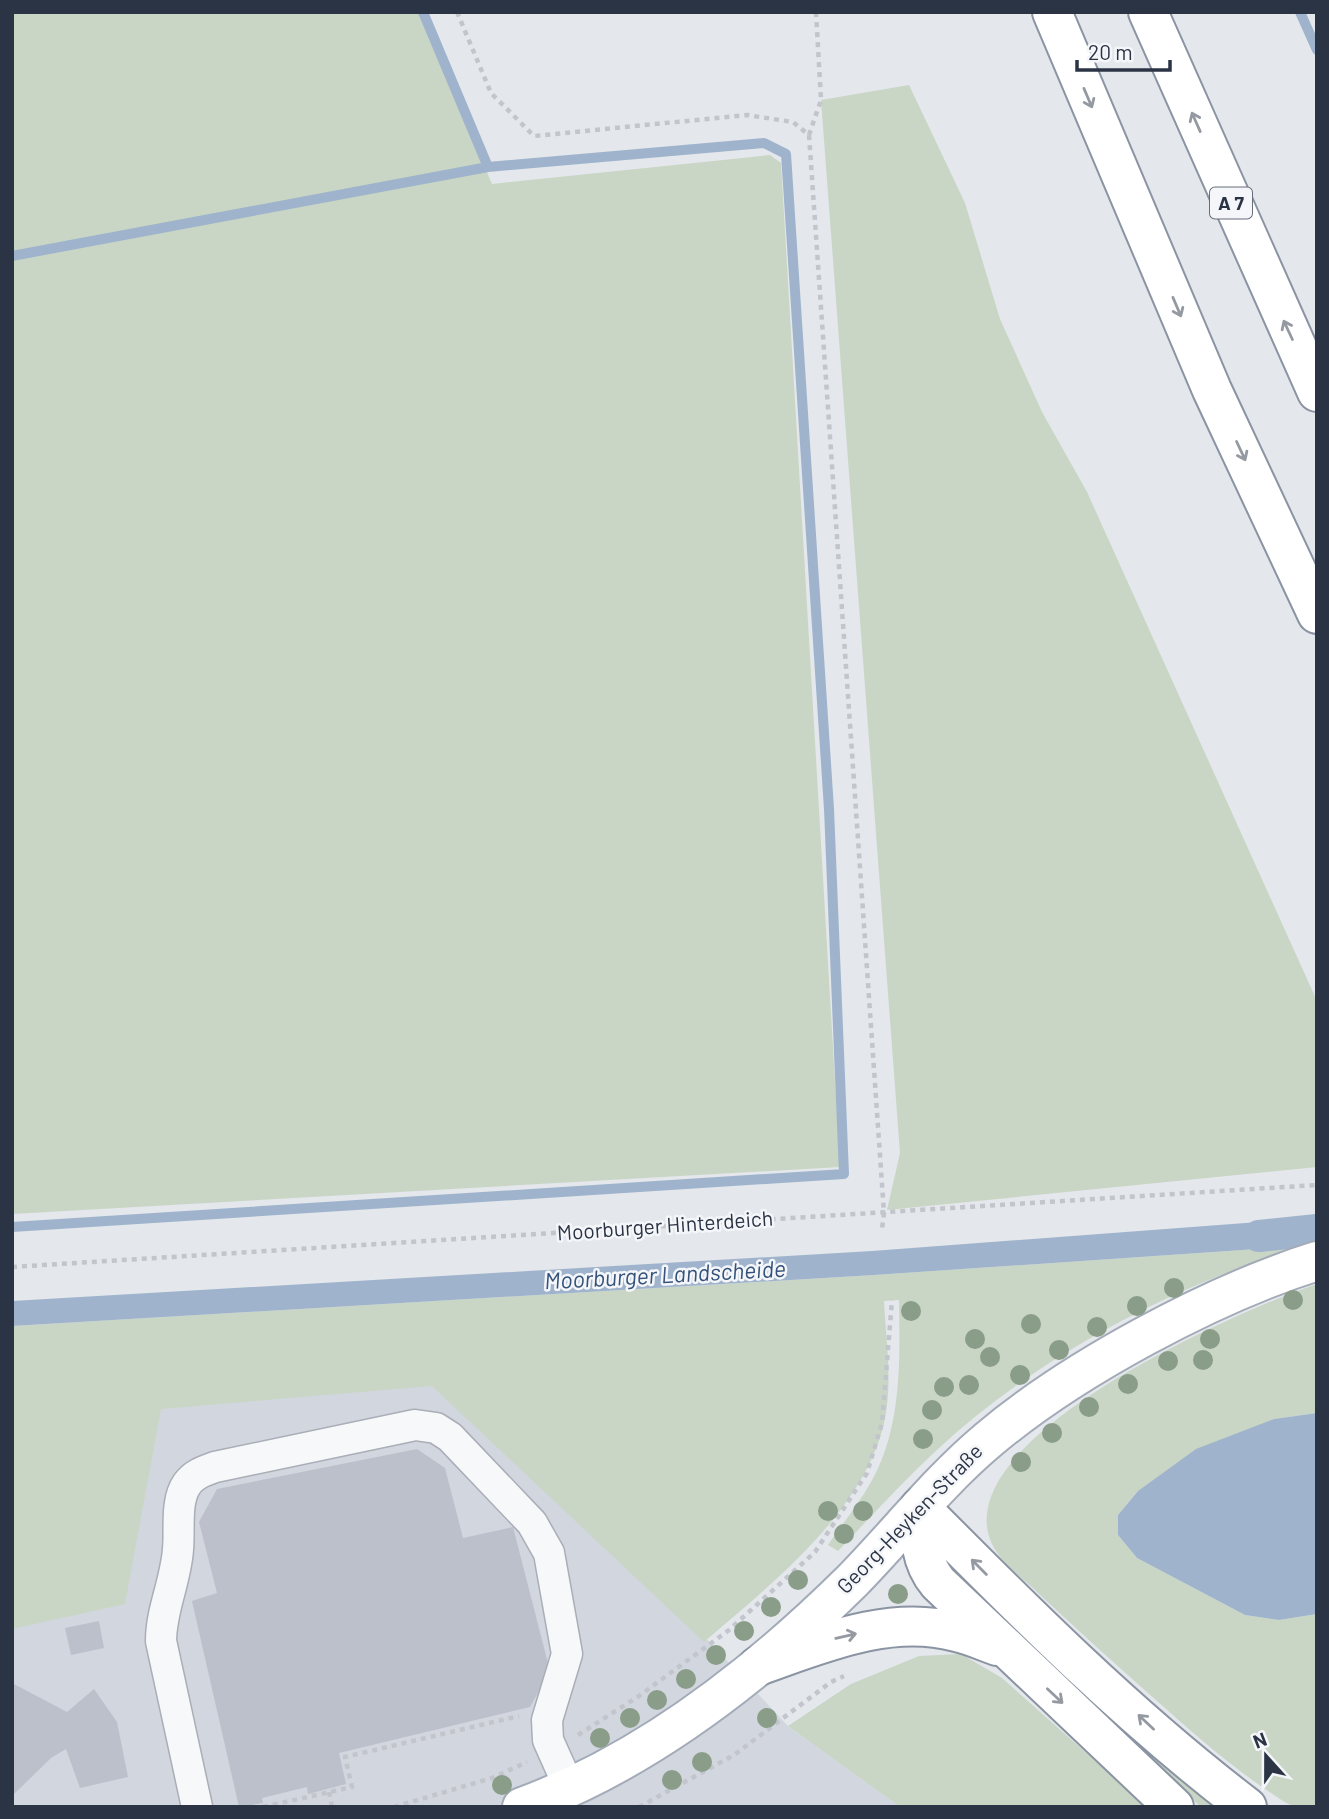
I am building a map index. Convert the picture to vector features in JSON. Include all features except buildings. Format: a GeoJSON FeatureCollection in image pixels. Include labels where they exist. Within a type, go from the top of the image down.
{"type":"FeatureCollection","features":[{"type":"Feature","properties":{"kind":"main road"},"geometry":{"type":"LineString","coordinates":[[1052,12],[1212,390],[1317,614]]}},
{"type":"Feature","properties":{"kind":"main road","name":"A 7"},"geometry":{"type":"LineString","coordinates":[[1148,12],[1317,392]]}},
{"type":"Feature","properties":{"kind":"main road","name":"Georg-Heyken-Straße"},"geometry":{"type":"LineString","coordinates":[[522,1807],[569,1787],[660,1735],[758,1666],[851,1581],[989,1439],[1064,1385],[1115,1354],[1247,1287],[1317,1261]]}},
{"type":"Feature","properties":{"kind":"main road"},"geometry":{"type":"LineString","coordinates":[[920,1507],[921,1550],[929,1572],[1005,1649],[1174,1807]]}},
{"type":"Feature","properties":{"kind":"main road"},"geometry":{"type":"LineString","coordinates":[[920,1507],[987,1574],[1176,1749],[1247,1807]]}},
{"type":"Feature","properties":{"kind":"main road"},"geometry":{"type":"LineString","coordinates":[[758,1666],[831,1640],[882,1628],[910,1627],[954,1631],[1005,1649]]}},
{"type":"Feature","properties":{"kind":"lane"},"geometry":{"type":"LineString","coordinates":[[197,1807],[161,1641],[161,1618],[176,1567],[181,1500],[186,1485],[198,1473],[215,1467],[415,1425],[436,1428],[450,1437],[532,1523],[549,1553],[567,1654],[551,1708],[548,1730],[553,1751],[569,1787]]}},
{"type":"Feature","properties":{"kind":"path"},"geometry":{"type":"LineString","coordinates":[[457,12],[491,93],[534,136],[747,115],[793,122],[809,135]]}},
{"type":"Feature","properties":{"kind":"path"},"geometry":{"type":"LineString","coordinates":[[816,12],[821,100],[809,135],[884,1213],[882,1229]]}},
{"type":"Feature","properties":{"kind":"path","name":"Moorburger Hinterdeich"},"geometry":{"type":"LineString","coordinates":[[12,1267],[1317,1185]]}},
{"type":"Feature","properties":{"kind":"path"},"geometry":{"type":"LineString","coordinates":[[394,1807],[492,1778],[553,1751],[639,1696],[729,1630],[815,1552],[867,1473],[882,1423],[892,1300]]}},
{"type":"Feature","properties":{"kind":"path"},"geometry":{"type":"LineString","coordinates":[[639,1807],[734,1755],[831,1682],[855,1670]]}},
{"type":"Feature","properties":{"kind":"path"},"geometry":{"type":"LineString","coordinates":[[262,1807],[352,1787],[345,1757],[551,1708]]}},
{"type":"Feature","properties":{"kind":"path"},"geometry":{"type":"LineString","coordinates":[[328,1792],[332,1807]]}},
{"type":"Feature","properties":{"kind":"shaded area"},"geometry":{"type":"Polygon","coordinates":[[[423,1336],[788,1726],[900,1807],[12,1807],[12,1372],[423,1336]]]}},
{"type":"Feature","properties":{"kind":"green space"},"geometry":{"type":"Polygon","coordinates":[[[12,12],[419,12],[492,184],[770,155],[781,163],[840,1167],[12,1214],[12,12]]]}},
{"type":"Feature","properties":{"kind":"green space"},"geometry":{"type":"Polygon","coordinates":[[[909,85],[965,203],[1000,319],[1042,412],[1087,492],[1317,1001],[1317,1167],[887,1210],[900,1153],[821,100],[909,85]]]}},
{"type":"Feature","properties":{"kind":"green space"},"geometry":{"type":"Polygon","coordinates":[[[1302,1246],[1204,1282],[1109,1328],[1064,1354],[1020,1383],[938,1449],[838,1551],[828,1545],[871,1482],[889,1439],[894,1417],[899,1370],[899,1300],[884,1301],[888,1362],[887,1408],[873,1456],[856,1487],[811,1545],[704,1642],[432,1386],[161,1409],[125,1604],[12,1629],[12,1326],[874,1275],[1302,1246]]]}},
{"type":"Feature","properties":{"kind":"green space"},"geometry":{"type":"Polygon","coordinates":[[[1317,1284],[1317,1413],[1274,1419],[1138,1491],[1118,1515],[1118,1535],[1137,1558],[1245,1615],[1279,1620],[1317,1614],[1317,1807],[1301,1807],[1278,1798],[1211,1748],[1013,1571],[992,1544],[989,1504],[1012,1463],[1054,1422],[1108,1384],[1228,1320],[1317,1284]]]}},
{"type":"Feature","properties":{"kind":"green space"},"geometry":{"type":"Polygon","coordinates":[[[989,1597],[1221,1807],[1201,1807],[981,1604],[989,1597]]]}},
{"type":"Feature","properties":{"kind":"green space"},"geometry":{"type":"Polygon","coordinates":[[[961,1654],[1002,1678],[1147,1807],[900,1807],[788,1726],[851,1684],[919,1656],[961,1654]]]}},
{"type":"Feature","properties":{"kind":"water"},"geometry":{"type":"Polygon","coordinates":[[[1300,1219],[1302,1246],[874,1275],[12,1326],[12,1301],[872,1251],[1300,1219]]]}},
{"type":"Feature","properties":{"kind":"water"},"geometry":{"type":"Polygon","coordinates":[[[1317,1413],[1317,1614],[1279,1620],[1245,1615],[1137,1558],[1118,1535],[1118,1515],[1138,1491],[1196,1449],[1274,1419],[1317,1413]]]}},
{"type":"Feature","properties":{"kind":"waterway"},"geometry":{"type":"LineString","coordinates":[[423,12],[488,167]]}},
{"type":"Feature","properties":{"kind":"waterway"},"geometry":{"type":"LineString","coordinates":[[1300,12],[1317,50]]}},
{"type":"Feature","properties":{"kind":"waterway"},"geometry":{"type":"LineString","coordinates":[[12,256],[488,167],[764,143],[786,154],[829,809],[844,1174],[12,1227]]}},
{"type":"Feature","properties":{"kind":"waterway","name":"Moorburger Landscheide"},"geometry":{"type":"LineString","coordinates":[[1259,1236],[1317,1230]]}}]}
